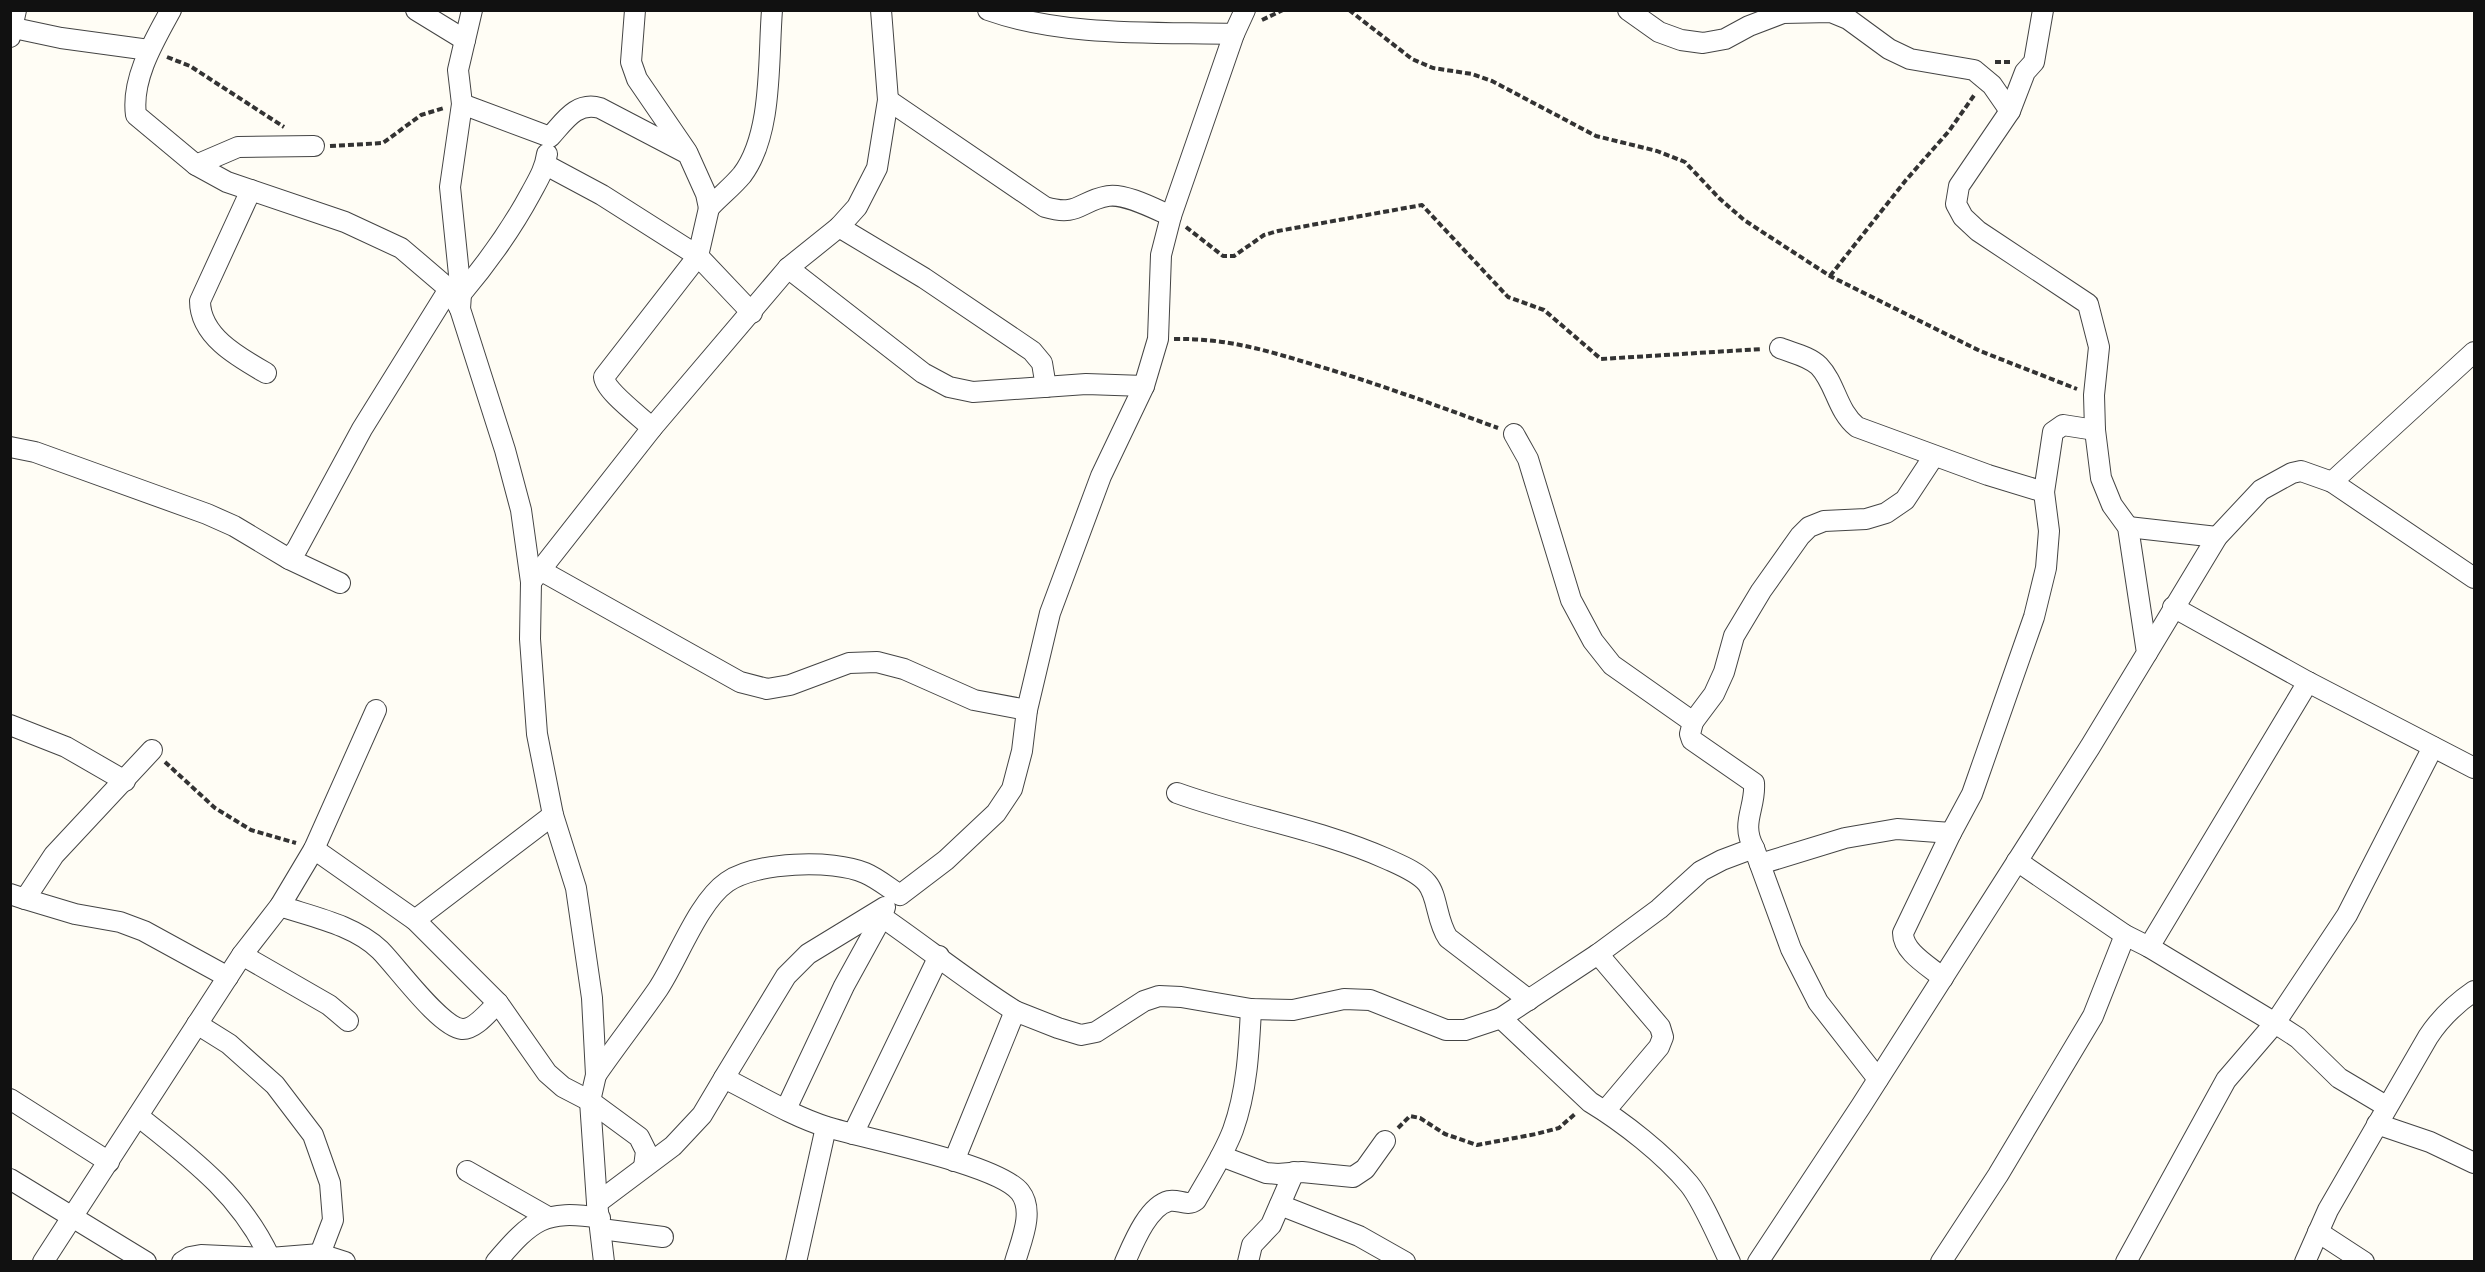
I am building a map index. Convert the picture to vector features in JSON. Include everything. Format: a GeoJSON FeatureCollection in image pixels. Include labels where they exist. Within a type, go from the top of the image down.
{"type":"FeatureCollection","features":[{"type":"Feature","properties":{"kind":"street"},"geometry":{"type":"LineString","coordinates":[[171,10],[149,50],[134,101],[136,115],[196,165],[227,182],[345,222],[402,248],[457,297]]}},
{"type":"Feature","properties":{"kind":"street"},"geometry":{"type":"LineString","coordinates":[[416,10],[465,40]]}},
{"type":"Feature","properties":{"kind":"street"},"geometry":{"type":"LineString","coordinates":[[472,10],[458,70],[462,104],[450,187],[457,297],[510,470],[536,576],[530,639],[537,734],[553,815],[576,888],[592,998],[596,1075],[590,1101],[604,1262]]}},
{"type":"Feature","properties":{"kind":"street"},"geometry":{"type":"LineString","coordinates":[[635,10],[631,62],[637,79],[688,154],[706,194],[709,208],[698,256],[604,377],[604,383],[652,428]]}},
{"type":"Feature","properties":{"kind":"street"},"geometry":{"type":"LineString","coordinates":[[709,208],[742,174],[760,136],[772,10]]}},
{"type":"Feature","properties":{"kind":"street"},"geometry":{"type":"LineString","coordinates":[[536,576],[652,428],[788,268],[839,227],[857,207],[877,168],[888,100],[881,10]]}},
{"type":"Feature","properties":{"kind":"street"},"geometry":{"type":"LineString","coordinates":[[988,10],[1029,21],[1096,31],[1234,34]]}},
{"type":"Feature","properties":{"kind":"street"},"geometry":{"type":"LineString","coordinates":[[600,1217],[644,1167],[673,1146],[702,1115],[786,976],[808,954],[889,906],[946,860],[996,813],[1012,789],[1022,751],[1027,710],[1050,613],[1101,476],[1143,386],[1158,339],[1161,255],[1171,216],[1234,34],[1245,10]]}},
{"type":"Feature","properties":{"kind":"street"},"geometry":{"type":"LineString","coordinates":[[1628,10],[1659,32],[1681,40],[1703,44],[1725,39],[1749,26],[1783,13],[1832,12],[1848,19],[1889,50],[1910,59],[1980,75],[1992,85],[2010,111]]}},
{"type":"Feature","properties":{"kind":"street"},"geometry":{"type":"LineString","coordinates":[[2043,10],[2034,62],[2025,72],[2010,111],[1959,186],[1956,204],[1963,217],[1978,231],[2088,304],[2099,347],[2094,395],[2095,430],[2103,484],[2112,505],[2128,527],[2146,653]]}},
{"type":"Feature","properties":{"kind":"street"},"geometry":{"type":"LineString","coordinates":[[13,25],[61,38],[149,50]]}},
{"type":"Feature","properties":{"kind":"street"},"geometry":{"type":"LineString","coordinates":[[888,100],[1045,207],[1062,212],[1082,207],[1107,196],[1120,196],[1171,216]]}},
{"type":"Feature","properties":{"kind":"street"},"geometry":{"type":"LineString","coordinates":[[462,104],[550,137]]}},
{"type":"Feature","properties":{"kind":"street"},"geometry":{"type":"LineString","coordinates":[[289,559],[297,549],[362,429],[457,297],[491,258],[513,225],[546,165],[550,137],[574,111],[592,106],[688,154]]}},
{"type":"Feature","properties":{"kind":"street"},"geometry":{"type":"LineString","coordinates":[[196,165],[238,147],[314,146]]}},
{"type":"Feature","properties":{"kind":"street"},"geometry":{"type":"LineString","coordinates":[[546,165],[602,195],[698,256],[752,313]]}},
{"type":"Feature","properties":{"kind":"street"},"geometry":{"type":"LineString","coordinates":[[251,190],[200,301],[200,315],[209,332],[246,362],[266,373]]}},
{"type":"Feature","properties":{"kind":"street"},"geometry":{"type":"LineString","coordinates":[[839,227],[924,278],[1032,351],[1042,363],[1046,387]]}},
{"type":"Feature","properties":{"kind":"street"},"geometry":{"type":"LineString","coordinates":[[788,268],[923,374],[949,387],[973,392],[1086,384],[1143,386]]}},
{"type":"Feature","properties":{"kind":"street"},"geometry":{"type":"LineString","coordinates":[[1780,348],[1807,358],[1820,366],[1847,419],[1857,427],[2017,485],[2044,492]]}},
{"type":"Feature","properties":{"kind":"street"},"geometry":{"type":"LineString","coordinates":[[2332,482],[2475,352]]}},
{"type":"Feature","properties":{"kind":"street"},"geometry":{"type":"LineString","coordinates":[[1943,978],[1908,948],[1903,940],[1903,933],[1972,794],[2034,617],[2046,568],[2049,531],[2044,492],[2053,432],[2063,425],[2095,430]]}},
{"type":"Feature","properties":{"kind":"street"},"geometry":{"type":"LineString","coordinates":[[1514,434],[1528,459],[1571,600],[1593,641],[1612,665],[1693,722]]}},
{"type":"Feature","properties":{"kind":"street"},"geometry":{"type":"LineString","coordinates":[[10,447],[35,452],[207,514],[234,526],[289,559],[340,583]]}},
{"type":"Feature","properties":{"kind":"street"},"geometry":{"type":"LineString","coordinates":[[1878,1079],[1818,1002],[1791,949],[1757,856],[1747,836],[1746,826],[1755,795],[1754,783],[1692,740],[1690,734],[1693,722],[1714,694],[1724,672],[1734,636],[1761,591],[1800,536],[1809,527],[1824,521],[1866,519],[1886,513],[1905,500],[1934,456]]}},
{"type":"Feature","properties":{"kind":"street"},"geometry":{"type":"LineString","coordinates":[[1758,1262],[2090,747],[2217,537],[2261,490],[2292,472],[2308,471],[2332,482],[2475,578]]}},
{"type":"Feature","properties":{"kind":"street"},"geometry":{"type":"LineString","coordinates":[[2128,527],[2217,537]]}},
{"type":"Feature","properties":{"kind":"street"},"geometry":{"type":"LineString","coordinates":[[536,576],[740,682],[767,689],[790,685],[849,663],[877,662],[904,669],[974,700],[1027,710]]}},
{"type":"Feature","properties":{"kind":"street"},"geometry":{"type":"LineString","coordinates":[[2173,607],[2308,682],[2475,768]]}},
{"type":"Feature","properties":{"kind":"street"},"geometry":{"type":"LineString","coordinates":[[2149,947],[2308,682]]}},
{"type":"Feature","properties":{"kind":"street"},"geometry":{"type":"LineString","coordinates":[[43,1262],[242,955],[280,906],[314,849],[376,710]]}},
{"type":"Feature","properties":{"kind":"street"},"geometry":{"type":"LineString","coordinates":[[10,725],[66,747],[125,781]]}},
{"type":"Feature","properties":{"kind":"street"},"geometry":{"type":"LineString","coordinates":[[2126,1262],[2226,1080],[2275,1023],[2347,915],[2433,747]]}},
{"type":"Feature","properties":{"kind":"street"},"geometry":{"type":"LineString","coordinates":[[153,750],[14,896],[75,914],[120,922],[144,931],[228,977]]}},
{"type":"Feature","properties":{"kind":"street"},"geometry":{"type":"LineString","coordinates":[[1177,793],[1360,847],[1399,865],[1426,881],[1431,890],[1441,927],[1448,938],[1529,1000]]}},
{"type":"Feature","properties":{"kind":"street"},"geometry":{"type":"LineString","coordinates":[[415,920],[553,815]]}},
{"type":"Feature","properties":{"kind":"street"},"geometry":{"type":"LineString","coordinates":[[596,1075],[659,988],[710,897],[727,882],[754,870],[795,865],[843,867],[865,873],[889,906],[939,956],[974,985],[1015,1011],[1081,1035],[1096,1032],[1144,1001],[1160,996],[1181,997],[1251,1009],[1293,1010],[1344,999],[1370,1000],[1446,1030],[1465,1030],[1501,1018],[1529,1000],[1598,954],[1659,909],[1701,871],[1722,860],[1757,856],[1897,829],[1951,833]]}},
{"type":"Feature","properties":{"kind":"street"},"geometry":{"type":"LineString","coordinates":[[314,849],[415,920],[498,1003],[547,1073],[563,1087],[590,1101],[639,1137],[646,1151],[644,1167]]}},
{"type":"Feature","properties":{"kind":"street"},"geometry":{"type":"LineString","coordinates":[[2017,861],[2125,935],[2149,947],[2298,1038],[2339,1078],[2386,1106]]}},
{"type":"Feature","properties":{"kind":"street"},"geometry":{"type":"LineString","coordinates":[[280,906],[350,930],[368,940],[380,950],[435,1012],[458,1028],[465,1029],[472,1026],[498,1003]]}},
{"type":"Feature","properties":{"kind":"street"},"geometry":{"type":"LineString","coordinates":[[786,1109],[844,986],[889,906]]}},
{"type":"Feature","properties":{"kind":"street"},"geometry":{"type":"LineString","coordinates":[[1941,1262],[1998,1174],[2093,1016],[2125,935]]}},
{"type":"Feature","properties":{"kind":"street"},"geometry":{"type":"LineString","coordinates":[[1597,1106],[1659,1047],[1663,1037],[1660,1027],[1598,954]]}},
{"type":"Feature","properties":{"kind":"street"},"geometry":{"type":"LineString","coordinates":[[242,955],[329,1005],[348,1021]]}},
{"type":"Feature","properties":{"kind":"street"},"geometry":{"type":"LineString","coordinates":[[853,1134],[939,956]]}},
{"type":"Feature","properties":{"kind":"street"},"geometry":{"type":"LineString","coordinates":[[2305,1262],[2328,1210],[2386,1106],[2439,1020],[2454,1005],[2475,991]]}},
{"type":"Feature","properties":{"kind":"street"},"geometry":{"type":"LineString","coordinates":[[1125,1262],[1144,1223],[1159,1205],[1168,1201],[1177,1200],[1187,1203],[1196,1200],[1221,1156],[1233,1131],[1244,1092],[1251,1009]]}},
{"type":"Feature","properties":{"kind":"street"},"geometry":{"type":"LineString","coordinates":[[954,1161],[1015,1011]]}},
{"type":"Feature","properties":{"kind":"street"},"geometry":{"type":"LineString","coordinates":[[1501,1018],[1597,1106],[1661,1157],[1690,1185],[1730,1262]]}},
{"type":"Feature","properties":{"kind":"street"},"geometry":{"type":"LineString","coordinates":[[197,1024],[229,1044],[275,1085],[313,1135],[330,1183],[333,1220],[320,1254]]}},
{"type":"Feature","properties":{"kind":"street"},"geometry":{"type":"LineString","coordinates":[[724,1078],[826,1127],[954,1161],[1007,1181],[1020,1191],[1027,1204],[1026,1222],[1015,1262]]}},
{"type":"Feature","properties":{"kind":"street"},"geometry":{"type":"LineString","coordinates":[[10,1099],[109,1162]]}},
{"type":"Feature","properties":{"kind":"street"},"geometry":{"type":"LineString","coordinates":[[138,1116],[189,1156],[232,1197],[258,1231],[270,1258]]}},
{"type":"Feature","properties":{"kind":"street"},"geometry":{"type":"LineString","coordinates":[[2377,1124],[2430,1142],[2475,1163]]}},
{"type":"Feature","properties":{"kind":"street"},"geometry":{"type":"LineString","coordinates":[[796,1262],[826,1127]]}},
{"type":"Feature","properties":{"kind":"street"},"geometry":{"type":"LineString","coordinates":[[1221,1156],[1266,1173],[1294,1172],[1353,1177],[1365,1169],[1385,1141]]}},
{"type":"Feature","properties":{"kind":"street"},"geometry":{"type":"LineString","coordinates":[[466,1171],[548,1217]]}},
{"type":"Feature","properties":{"kind":"street"},"geometry":{"type":"LineString","coordinates":[[1248,1262],[1252,1245],[1271,1225],[1294,1172]]}},
{"type":"Feature","properties":{"kind":"street"},"geometry":{"type":"LineString","coordinates":[[10,1179],[73,1215],[146,1262]]}},
{"type":"Feature","properties":{"kind":"street"},"geometry":{"type":"LineString","coordinates":[[1280,1205],[1359,1236],[1405,1262]]}},
{"type":"Feature","properties":{"kind":"street"},"geometry":{"type":"LineString","coordinates":[[496,1262],[520,1236],[548,1217],[572,1214],[600,1217],[663,1238]]}},
{"type":"Feature","properties":{"kind":"street"},"geometry":{"type":"LineString","coordinates":[[2318,1232],[2364,1262]]}},
{"type":"Feature","properties":{"kind":"street"},"geometry":{"type":"LineString","coordinates":[[182,1262],[190,1257],[201,1256],[270,1258],[320,1254],[345,1262]]}},
{"type":"Feature","properties":{"kind":"path"},"geometry":{"type":"LineString","coordinates":[[1349,10],[1412,58],[1433,69],[1472,74],[1492,81],[1596,136],[1657,151],[1685,162],[1719,198],[1744,220],[1830,276],[1980,351],[2094,395]]}},
{"type":"Feature","properties":{"kind":"path"},"geometry":{"type":"LineString","coordinates":[[149,50],[190,66],[285,128]]}},
{"type":"Feature","properties":{"kind":"path"},"geometry":{"type":"LineString","coordinates":[[1830,276],[1906,180],[1949,131],[1980,75],[1994,62],[2034,62]]}},
{"type":"Feature","properties":{"kind":"path"},"geometry":{"type":"LineString","coordinates":[[314,146],[383,143],[428,111],[462,104]]}},
{"type":"Feature","properties":{"kind":"path"},"geometry":{"type":"LineString","coordinates":[[1171,216],[1223,256],[1234,256],[1264,236],[1278,231],[1422,205],[1508,297],[1544,310],[1600,359],[1780,348]]}},
{"type":"Feature","properties":{"kind":"path"},"geometry":{"type":"LineString","coordinates":[[1158,339],[1202,339],[1249,345],[1380,384],[1514,434]]}},
{"type":"Feature","properties":{"kind":"path"},"geometry":{"type":"LineString","coordinates":[[153,750],[224,814],[251,830],[314,849]]}},
{"type":"Feature","properties":{"kind":"path"},"geometry":{"type":"LineString","coordinates":[[1385,1141],[1410,1116],[1420,1118],[1445,1134],[1477,1145],[1559,1128],[1597,1106]]}}]}
